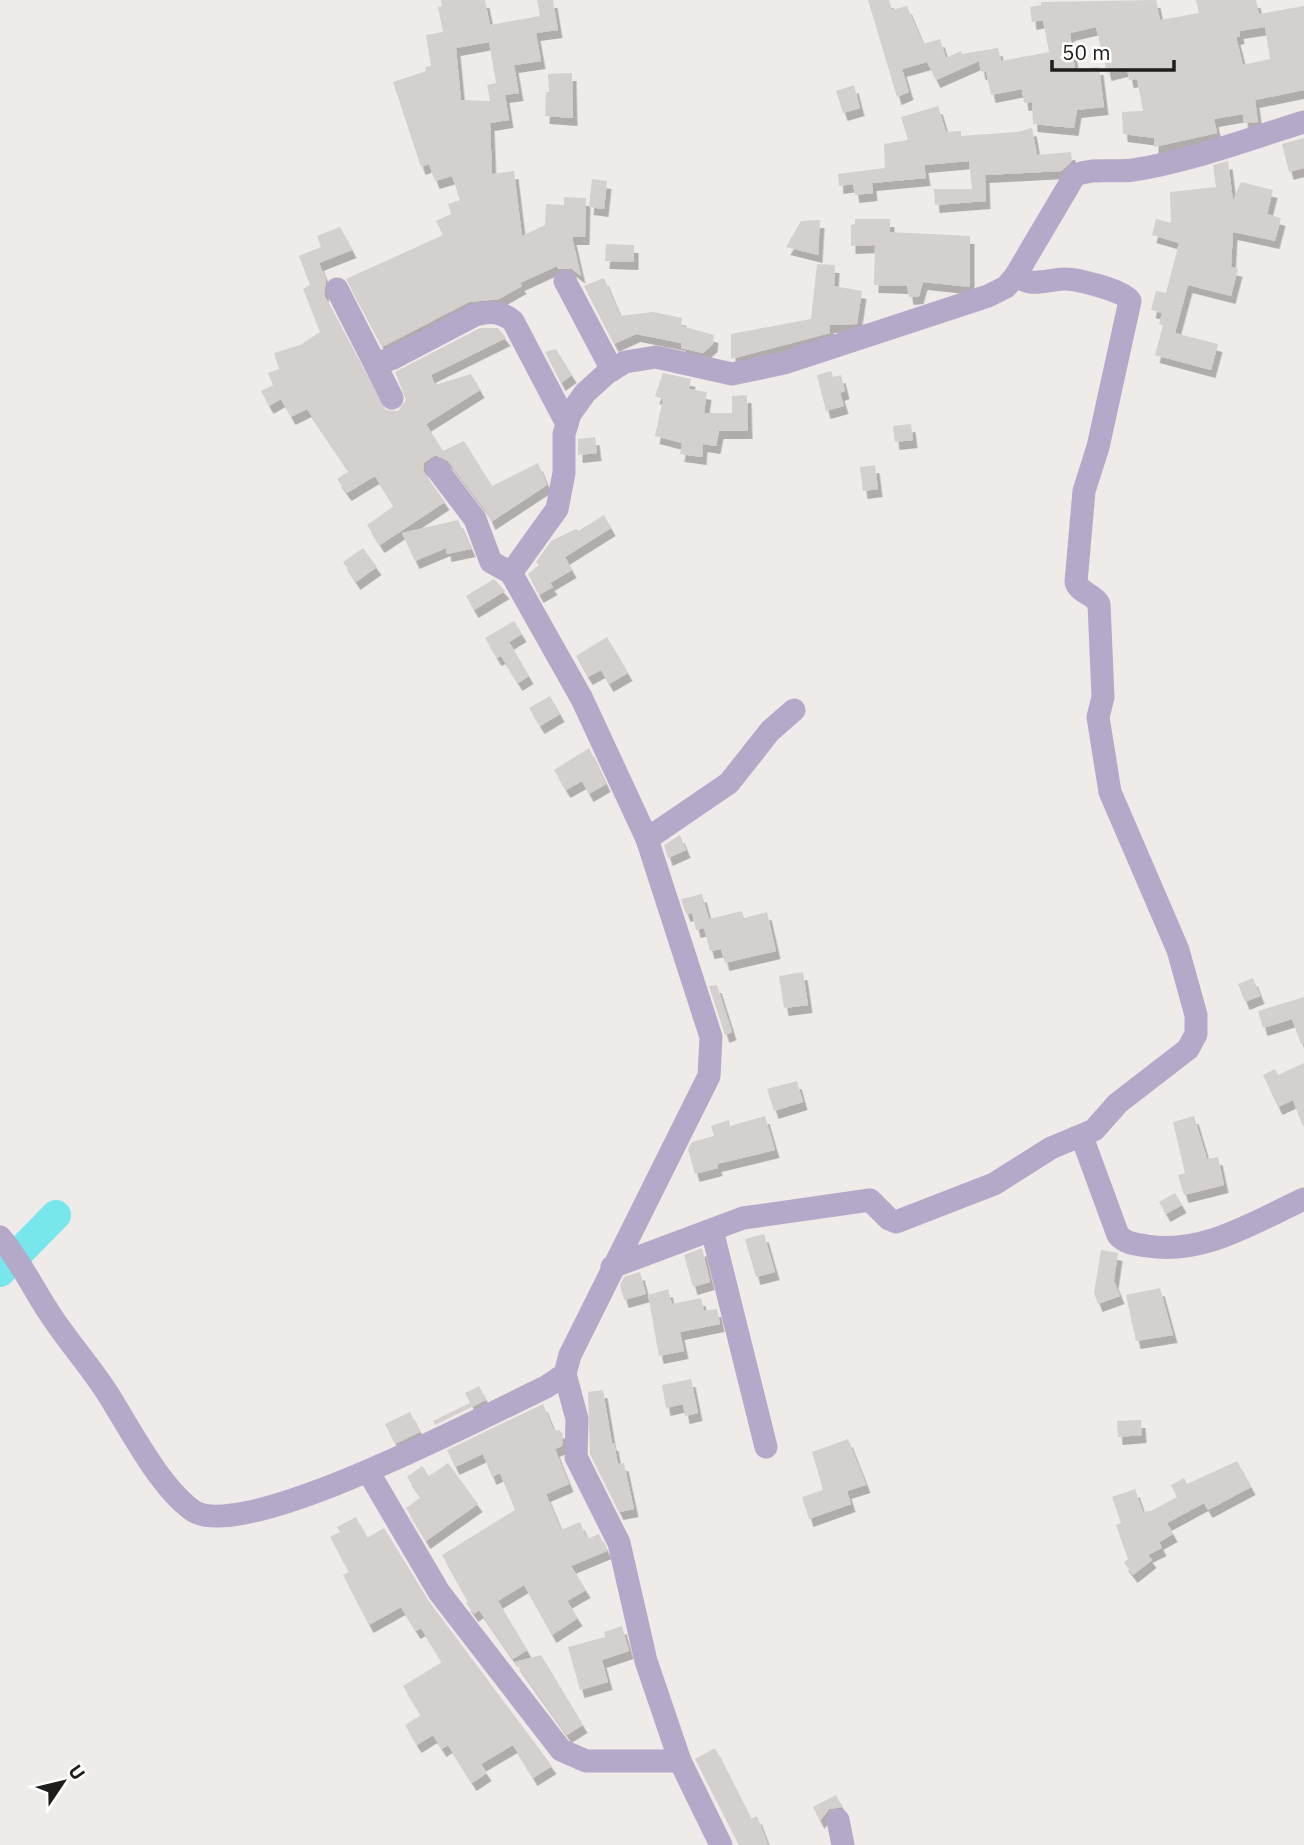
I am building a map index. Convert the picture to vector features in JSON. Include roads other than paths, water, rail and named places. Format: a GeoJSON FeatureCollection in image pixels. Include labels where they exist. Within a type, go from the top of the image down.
{"type":"FeatureCollection","features":[{"type":"Feature","properties":{"kind":"street"},"geometry":{"type":"LineString","coordinates":[[511,573],[557,509],[564,473],[564,434],[567,424],[585,393],[625,362],[656,357],[732,374],[784,363],[988,296],[1006,287],[1016,275],[1074,175],[1090,169],[1130,170],[1199,154],[1304,122]]}},
{"type":"Feature","properties":{"kind":"street"},"geometry":{"type":"LineString","coordinates":[[612,1267],[765,1213],[866,1200],[875,1203],[891,1221],[899,1221],[994,1184],[1051,1148],[1082,1137],[1100,1126],[1118,1103],[1188,1049],[1198,1026],[1179,953],[1110,792],[1098,716],[1103,697],[1099,604],[1095,597],[1079,589],[1076,582],[1084,491],[1125,333],[1129,298],[1122,293],[1067,279],[1031,283],[1016,275]]}},
{"type":"Feature","properties":{"kind":"street"},"geometry":{"type":"LineString","coordinates":[[565,281],[612,370]]}},
{"type":"Feature","properties":{"kind":"street"},"geometry":{"type":"LineString","coordinates":[[337,289],[392,398]]}},
{"type":"Feature","properties":{"kind":"street"},"geometry":{"type":"LineString","coordinates":[[375,364],[393,358],[475,315],[486,312],[504,314],[513,321],[567,424]]}},
{"type":"Feature","properties":{"kind":"street"},"geometry":{"type":"LineString","coordinates":[[437,469],[475,519],[491,562],[511,573],[582,699],[647,839],[711,1037],[709,1076],[612,1267],[570,1354],[565,1374],[577,1419],[576,1457],[619,1543],[646,1661],[680,1762],[721,1845]]}},
{"type":"Feature","properties":{"kind":"street"},"geometry":{"type":"LineString","coordinates":[[647,839],[729,783],[770,731],[794,710]]}},
{"type":"Feature","properties":{"kind":"street"},"geometry":{"type":"LineString","coordinates":[[1082,1137],[1118,1235],[1128,1243],[1174,1250],[1200,1246],[1304,1199]]}},
{"type":"Feature","properties":{"kind":"street"},"geometry":{"type":"LineString","coordinates":[[712,1230],[766,1447]]}},
{"type":"Feature","properties":{"kind":"street"},"geometry":{"type":"LineString","coordinates":[[3,1241],[53,1318],[92,1368],[165,1481],[192,1511],[211,1517],[230,1516],[269,1507],[369,1472],[546,1387],[565,1374]]}},
{"type":"Feature","properties":{"kind":"street"},"geometry":{"type":"LineString","coordinates":[[369,1472],[439,1592],[561,1750],[586,1761],[680,1762]]}},
{"type":"Feature","properties":{"kind":"street"},"geometry":{"type":"LineString","coordinates":[[838,1820],[843,1845]]}},
{"type":"Feature","properties":{"kind":"waterway"},"geometry":{"type":"LineString","coordinates":[[0,1272],[56,1215]]}}]}
